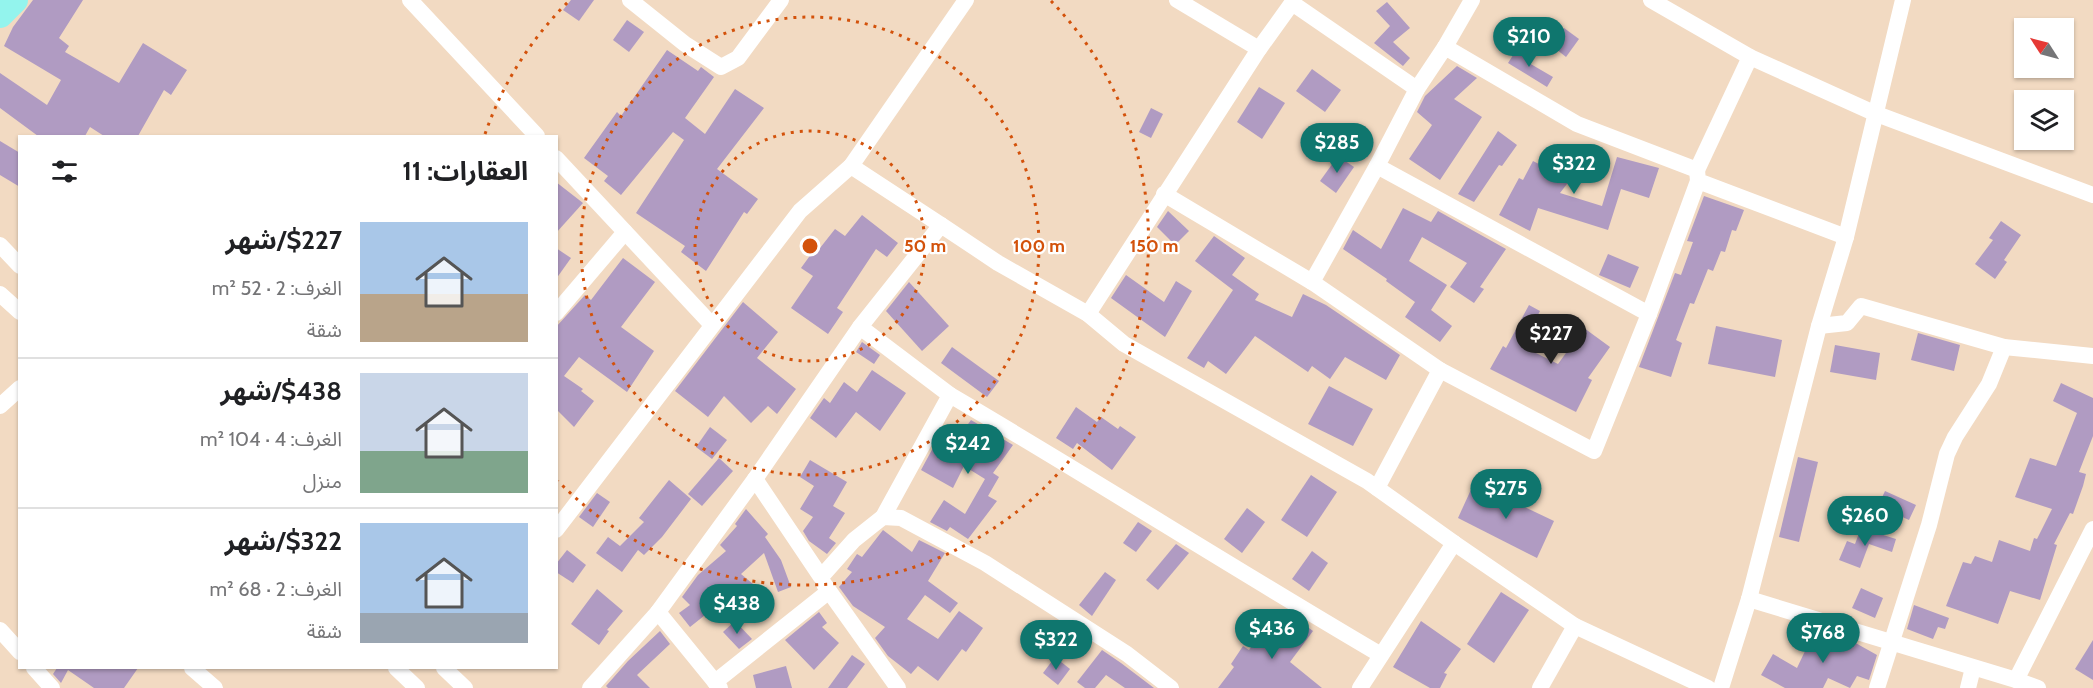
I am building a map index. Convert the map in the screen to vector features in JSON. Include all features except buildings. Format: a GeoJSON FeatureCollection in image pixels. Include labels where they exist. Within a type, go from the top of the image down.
{"type":"FeatureCollection","features":[{"type":"Feature","properties":{"kind":"main road"},"geometry":{"type":"LineString","coordinates":[[0,15],[15,0]]}},
{"type":"Feature","properties":{"kind":"street"},"geometry":{"type":"LineString","coordinates":[[411,0],[536,135]]}},
{"type":"Feature","properties":{"kind":"street"},"geometry":{"type":"LineString","coordinates":[[630,0],[686,44],[721,67],[738,58],[781,0]]}},
{"type":"Feature","properties":{"kind":"street"},"geometry":{"type":"LineString","coordinates":[[558,527],[800,211],[851,166],[966,0]]}},
{"type":"Feature","properties":{"kind":"street"},"geometry":{"type":"LineString","coordinates":[[1177,0],[1259,49]]}},
{"type":"Feature","properties":{"kind":"street"},"geometry":{"type":"LineString","coordinates":[[1312,282],[1417,89],[1472,0]]}},
{"type":"Feature","properties":{"kind":"street"},"geometry":{"type":"LineString","coordinates":[[1651,0],[1750,57],[1874,113],[2093,195]]}},
{"type":"Feature","properties":{"kind":"street"},"geometry":{"type":"LineString","coordinates":[[1721,688],[1749,599],[1819,326],[1846,237],[1903,0]]}},
{"type":"Feature","properties":{"kind":"street"},"geometry":{"type":"LineString","coordinates":[[1088,314],[1164,194],[1293,1],[1417,89]]}},
{"type":"Feature","properties":{"kind":"street"},"geometry":{"type":"LineString","coordinates":[[1444,47],[1577,124],[1846,237]]}},
{"type":"Feature","properties":{"kind":"street"},"geometry":{"type":"LineString","coordinates":[[1164,194],[1312,282],[1440,370],[1594,451],[1649,314],[1698,176],[1750,57]]}},
{"type":"Feature","properties":{"kind":"street"},"geometry":{"type":"LineString","coordinates":[[558,160],[712,325]]}},
{"type":"Feature","properties":{"kind":"street"},"geometry":{"type":"LineString","coordinates":[[851,166],[998,263],[1088,314],[1124,344],[1377,488],[1575,626],[1708,688]]}},
{"type":"Feature","properties":{"kind":"street"},"geometry":{"type":"LineString","coordinates":[[1377,166],[1649,314]]}},
{"type":"Feature","properties":{"kind":"street"},"geometry":{"type":"LineString","coordinates":[[590,688],[658,612],[756,479],[860,327],[941,225]]}},
{"type":"Feature","properties":{"kind":"street"},"geometry":{"type":"LineString","coordinates":[[558,310],[625,232]]}},
{"type":"Feature","properties":{"kind":"street"},"geometry":{"type":"LineString","coordinates":[[0,245],[18,264]]}},
{"type":"Feature","properties":{"kind":"street"},"geometry":{"type":"LineString","coordinates":[[0,294],[18,310]]}},
{"type":"Feature","properties":{"kind":"street"},"geometry":{"type":"LineString","coordinates":[[1819,326],[1847,323],[1861,306],[2004,347],[2093,356]]}},
{"type":"Feature","properties":{"kind":"street"},"geometry":{"type":"LineString","coordinates":[[860,327],[950,395],[1151,514],[1249,578],[1381,655]]}},
{"type":"Feature","properties":{"kind":"street"},"geometry":{"type":"LineString","coordinates":[[1877,688],[1929,525],[1947,454],[1954,437],[1989,384],[2004,347]]}},
{"type":"Feature","properties":{"kind":"street"},"geometry":{"type":"LineString","coordinates":[[1377,488],[1440,370]]}},
{"type":"Feature","properties":{"kind":"street"},"geometry":{"type":"LineString","coordinates":[[0,406],[18,390]]}},
{"type":"Feature","properties":{"kind":"street"},"geometry":{"type":"LineString","coordinates":[[658,612],[717,685],[824,584],[854,540],[883,517],[950,395]]}},
{"type":"Feature","properties":{"kind":"street"},"geometry":{"type":"LineString","coordinates":[[756,479],[824,584],[898,688]]}},
{"type":"Feature","properties":{"kind":"street"},"geometry":{"type":"LineString","coordinates":[[883,517],[901,518],[985,564],[1127,654],[1171,688]]}},
{"type":"Feature","properties":{"kind":"street"},"geometry":{"type":"LineString","coordinates":[[2016,680],[2093,529]]}},
{"type":"Feature","properties":{"kind":"street"},"geometry":{"type":"LineString","coordinates":[[1360,688],[1454,543]]}},
{"type":"Feature","properties":{"kind":"street"},"geometry":{"type":"LineString","coordinates":[[1749,599],[2038,688]]}},
{"type":"Feature","properties":{"kind":"street"},"geometry":{"type":"LineString","coordinates":[[1540,688],[1575,626]]}},
{"type":"Feature","properties":{"kind":"street"},"geometry":{"type":"LineString","coordinates":[[0,630],[18,650]]}},
{"type":"Feature","properties":{"kind":"street"},"geometry":{"type":"LineString","coordinates":[[1968,688],[1973,668]]}},
{"type":"Feature","properties":{"kind":"street"},"geometry":{"type":"LineString","coordinates":[[35,669],[52,688]]}},
{"type":"Feature","properties":{"kind":"street"},"geometry":{"type":"LineString","coordinates":[[193,669],[214,688]]}},
{"type":"Feature","properties":{"kind":"street"},"geometry":{"type":"LineString","coordinates":[[397,669],[417,688]]}},
{"type":"Feature","properties":{"kind":"street"},"geometry":{"type":"LineString","coordinates":[[445,669],[465,688]]}}]}
